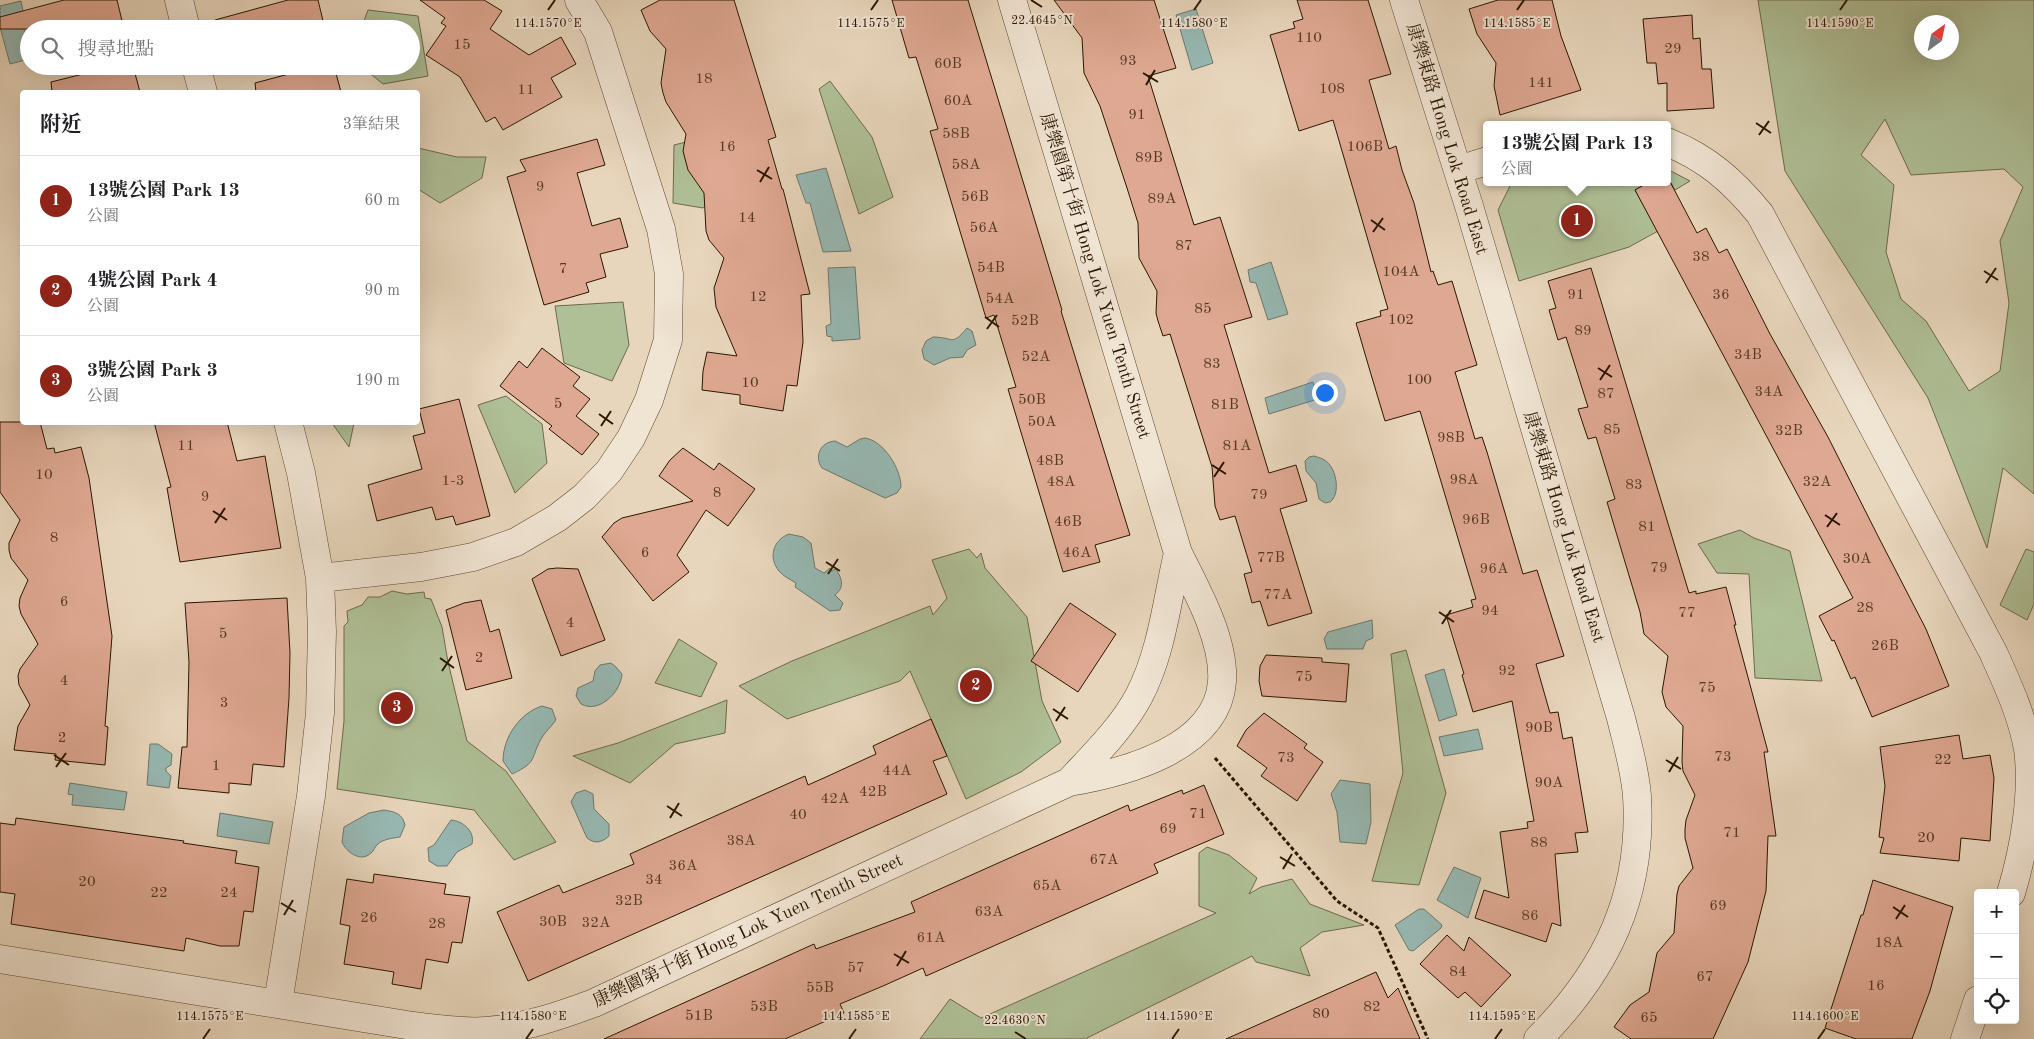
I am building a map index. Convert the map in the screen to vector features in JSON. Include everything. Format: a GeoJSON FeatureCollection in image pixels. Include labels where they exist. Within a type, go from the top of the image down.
{"type":"FeatureCollection","features":[{"type":"Feature","properties":{"kind":"street"},"geometry":{"type":"LineString","coordinates":[[179,0],[184,20]]}},
{"type":"Feature","properties":{"kind":"street"},"geometry":{"type":"LineString","coordinates":[[320,578],[421,567],[473,557],[516,542],[557,518],[584,497],[609,471],[632,438],[649,400],[668,340],[669,274],[661,229],[598,32],[579,0]]}},
{"type":"Feature","properties":{"kind":"street","name":"康樂園第十街 Hong Lok Yuen Tenth Street"},"geometry":{"type":"LineString","coordinates":[[0,959],[413,1026],[485,1031],[538,1023],[594,1003],[1069,782],[1125,770],[1177,746],[1195,734],[1209,718],[1218,700],[1222,682],[1221,663],[1210,621],[1200,595],[1178,553],[1012,0]]}},
{"type":"Feature","properties":{"kind":"street","name":"康樂東路 Hong Lok Road East"},"geometry":{"type":"LineString","coordinates":[[1404,0],[1458,170],[1621,718],[1631,758],[1637,795],[1636,859],[1623,914],[1584,986],[1569,1006],[1538,1039]]}},
{"type":"Feature","properties":{"kind":"street"},"geometry":{"type":"LineString","coordinates":[[198,75],[202,90]]}},
{"type":"Feature","properties":{"kind":"street"},"geometry":{"type":"LineString","coordinates":[[1671,144],[1691,152],[1722,172],[1760,214],[1993,652],[2020,716],[2028,750],[2030,793],[2026,833],[2012,889]]}},
{"type":"Feature","properties":{"kind":"street"},"geometry":{"type":"LineString","coordinates":[[1458,170],[1483,161]]}},
{"type":"Feature","properties":{"kind":"street"},"geometry":{"type":"LineString","coordinates":[[278,1003],[311,796],[320,713],[322,632],[320,578],[301,473],[289,425]]}},
{"type":"Feature","properties":{"kind":"street","name":"康樂園第十街 Hong Lok Yuen Tenth Street"},"geometry":{"type":"LineString","coordinates":[[1069,782],[1101,748],[1138,697],[1152,668],[1178,553]]}},
{"type":"Feature","properties":{"kind":"street"},"geometry":{"type":"LineString","coordinates":[[1965,1039],[1974,1012]]}},
{"type":"Feature","properties":{"kind":"path"},"geometry":{"type":"LineString","coordinates":[[1195,734],[1337,900],[1378,928],[1428,1039]]}},
{"type":"Feature","properties":{"kind":"green space"},"geometry":{"type":"Polygon","coordinates":[[[1758,0],[2034,0],[2034,494],[2003,468],[1987,548],[1928,398],[1785,171],[1758,0]],[[1885,119],[1861,155],[1894,185],[1886,252],[1901,299],[1926,321],[1969,391],[2000,371],[2009,303],[2000,241],[2023,187],[2004,169],[1911,175],[1885,119]]]}},
{"type":"Feature","properties":{"kind":"green space"},"geometry":{"type":"Polygon","coordinates":[[[368,10],[418,16],[419,20],[364,20],[368,10]]]}},
{"type":"Feature","properties":{"kind":"green space"},"geometry":{"type":"Polygon","coordinates":[[[420,28],[428,76],[383,84],[372,75],[420,75],[420,28]]]}},
{"type":"Feature","properties":{"kind":"green space"},"geometry":{"type":"Polygon","coordinates":[[[830,81],[872,137],[893,197],[859,214],[819,89],[830,81]]]}},
{"type":"Feature","properties":{"kind":"green space"},"geometry":{"type":"Polygon","coordinates":[[[702,138],[727,187],[703,208],[673,203],[674,145],[702,138]]]}},
{"type":"Feature","properties":{"kind":"green space"},"geometry":{"type":"Polygon","coordinates":[[[420,148],[457,157],[486,157],[482,178],[440,203],[420,190],[420,148]]]}},
{"type":"Feature","properties":{"kind":"green space"},"geometry":{"type":"Polygon","coordinates":[[[1671,171],[1690,181],[1675,190],[1671,183],[1671,171]]]}},
{"type":"Feature","properties":{"kind":"green space"},"geometry":{"type":"Polygon","coordinates":[[[1510,186],[1642,186],[1635,190],[1658,231],[1629,247],[1519,281],[1498,210],[1510,186]]]}},
{"type":"Feature","properties":{"kind":"green space"},"geometry":{"type":"Polygon","coordinates":[[[623,302],[629,345],[612,381],[564,363],[555,306],[623,302]]]}},
{"type":"Feature","properties":{"kind":"green space"},"geometry":{"type":"Polygon","coordinates":[[[506,396],[542,424],[547,463],[515,493],[478,405],[506,396]]]}},
{"type":"Feature","properties":{"kind":"green space"},"geometry":{"type":"Polygon","coordinates":[[[333,425],[354,425],[349,447],[333,425]]]}},
{"type":"Feature","properties":{"kind":"green space"},"geometry":{"type":"Polygon","coordinates":[[[1740,530],[1754,538],[1790,551],[1822,681],[1755,678],[1749,574],[1717,573],[1698,544],[1740,530]]]}},
{"type":"Feature","properties":{"kind":"green space"},"geometry":{"type":"Polygon","coordinates":[[[969,549],[977,558],[981,553],[985,568],[1027,617],[1042,701],[1061,742],[1021,772],[966,799],[910,671],[900,681],[787,719],[739,686],[792,661],[930,606],[933,615],[947,598],[932,560],[969,549]]]}},
{"type":"Feature","properties":{"kind":"green space"},"geometry":{"type":"Polygon","coordinates":[[[2026,549],[2034,552],[2034,604],[2027,620],[2000,605],[2026,549]]]}},
{"type":"Feature","properties":{"kind":"green space"},"geometry":{"type":"Polygon","coordinates":[[[392,591],[407,594],[424,592],[425,598],[431,599],[442,627],[448,662],[467,741],[506,771],[556,842],[514,860],[474,810],[337,789],[344,721],[344,626],[348,622],[347,611],[362,605],[368,597],[380,597],[392,591]]]}},
{"type":"Feature","properties":{"kind":"green space"},"geometry":{"type":"Polygon","coordinates":[[[679,639],[717,663],[701,697],[655,683],[679,639]]]}},
{"type":"Feature","properties":{"kind":"green space"},"geometry":{"type":"Polygon","coordinates":[[[1406,650],[1446,793],[1419,885],[1372,881],[1403,773],[1391,654],[1406,650]]]}},
{"type":"Feature","properties":{"kind":"green space"},"geometry":{"type":"Polygon","coordinates":[[[727,700],[725,733],[675,744],[630,783],[573,756],[618,743],[727,700]]]}},
{"type":"Feature","properties":{"kind":"green space"},"geometry":{"type":"Polygon","coordinates":[[[1207,847],[1229,855],[1257,878],[1249,894],[1261,887],[1292,879],[1310,904],[1364,925],[1322,932],[1300,948],[1310,976],[1256,962],[1252,956],[1085,1039],[920,1039],[950,999],[981,1018],[1216,913],[1199,906],[1199,853],[1207,847]]]}},
{"type":"Feature","properties":{"kind":"water"},"geometry":{"type":"Polygon","coordinates":[[[21,1],[24,16],[20,20],[20,61],[10,64],[0,27],[0,6],[21,1]]]}},
{"type":"Feature","properties":{"kind":"water"},"geometry":{"type":"Polygon","coordinates":[[[1196,9],[1213,63],[1192,70],[1176,15],[1196,9]]]}},
{"type":"Feature","properties":{"kind":"water"},"geometry":{"type":"Polygon","coordinates":[[[826,168],[851,251],[823,252],[810,203],[806,203],[796,175],[826,168]]]}},
{"type":"Feature","properties":{"kind":"water"},"geometry":{"type":"Polygon","coordinates":[[[1271,262],[1288,314],[1268,320],[1256,283],[1250,282],[1248,270],[1271,262]]]}},
{"type":"Feature","properties":{"kind":"water"},"geometry":{"type":"Polygon","coordinates":[[[855,267],[860,339],[832,341],[832,337],[827,336],[826,326],[831,324],[828,268],[855,267]]]}},
{"type":"Feature","properties":{"kind":"water"},"geometry":{"type":"Polygon","coordinates":[[[967,328],[972,331],[976,345],[967,350],[963,357],[950,358],[934,365],[924,359],[922,350],[926,341],[933,337],[952,340],[967,328]]]}},
{"type":"Feature","properties":{"kind":"water"},"geometry":{"type":"Polygon","coordinates":[[[1313,382],[1318,399],[1269,414],[1265,398],[1313,382]]]}},
{"type":"Feature","properties":{"kind":"water"},"geometry":{"type":"Polygon","coordinates":[[[865,438],[879,444],[895,464],[901,487],[897,493],[885,498],[822,468],[819,455],[822,447],[826,444],[835,441],[847,447],[865,438]]]}},
{"type":"Feature","properties":{"kind":"water"},"geometry":{"type":"Polygon","coordinates":[[[1314,456],[1326,461],[1334,473],[1336,489],[1330,502],[1325,503],[1319,499],[1316,483],[1306,471],[1305,461],[1309,457],[1314,456]]]}},
{"type":"Feature","properties":{"kind":"water"},"geometry":{"type":"Polygon","coordinates":[[[789,534],[803,537],[811,543],[815,568],[824,573],[830,568],[831,571],[836,569],[842,583],[835,595],[843,603],[840,610],[830,611],[795,587],[796,583],[779,571],[774,561],[774,550],[779,540],[789,534]]]}},
{"type":"Feature","properties":{"kind":"water"},"geometry":{"type":"Polygon","coordinates":[[[1372,620],[1373,638],[1366,641],[1363,649],[1327,649],[1324,639],[1328,632],[1372,620]]]}},
{"type":"Feature","properties":{"kind":"water"},"geometry":{"type":"Polygon","coordinates":[[[611,663],[622,674],[618,688],[602,704],[588,706],[581,704],[576,696],[578,688],[593,681],[595,671],[600,665],[611,663]]]}},
{"type":"Feature","properties":{"kind":"water"},"geometry":{"type":"Polygon","coordinates":[[[1444,669],[1457,715],[1439,721],[1425,675],[1444,669]]]}},
{"type":"Feature","properties":{"kind":"water"},"geometry":{"type":"Polygon","coordinates":[[[542,706],[552,709],[556,720],[544,734],[530,763],[512,774],[503,761],[506,743],[520,720],[534,709],[542,706]]]}},
{"type":"Feature","properties":{"kind":"water"},"geometry":{"type":"Polygon","coordinates":[[[1478,729],[1483,749],[1444,756],[1439,737],[1478,729]]]}},
{"type":"Feature","properties":{"kind":"water"},"geometry":{"type":"Polygon","coordinates":[[[150,744],[158,744],[172,754],[171,765],[166,768],[166,771],[171,776],[169,788],[147,785],[150,744]]]}},
{"type":"Feature","properties":{"kind":"water"},"geometry":{"type":"Polygon","coordinates":[[[1340,780],[1370,784],[1371,822],[1366,844],[1340,842],[1337,812],[1331,794],[1340,780]]]}},
{"type":"Feature","properties":{"kind":"water"},"geometry":{"type":"Polygon","coordinates":[[[70,783],[127,792],[124,810],[72,805],[73,795],[68,794],[70,783]]]}},
{"type":"Feature","properties":{"kind":"water"},"geometry":{"type":"Polygon","coordinates":[[[585,790],[593,794],[594,809],[609,824],[609,836],[601,841],[595,842],[587,838],[571,802],[576,793],[585,790]]]}},
{"type":"Feature","properties":{"kind":"water"},"geometry":{"type":"Polygon","coordinates":[[[384,810],[395,812],[402,818],[405,825],[400,837],[380,842],[367,856],[358,857],[350,853],[342,842],[344,827],[369,813],[384,810]]]}},
{"type":"Feature","properties":{"kind":"water"},"geometry":{"type":"Polygon","coordinates":[[[220,813],[273,822],[269,844],[217,836],[220,813]]]}},
{"type":"Feature","properties":{"kind":"water"},"geometry":{"type":"Polygon","coordinates":[[[451,820],[460,822],[467,827],[472,835],[472,844],[457,852],[447,866],[437,866],[429,861],[428,848],[434,845],[451,820]]]}},
{"type":"Feature","properties":{"kind":"water"},"geometry":{"type":"Polygon","coordinates":[[[1454,867],[1481,878],[1468,918],[1437,900],[1454,867]]]}},
{"type":"Feature","properties":{"kind":"water"},"geometry":{"type":"Polygon","coordinates":[[[1419,909],[1424,909],[1442,925],[1441,928],[1413,951],[1409,950],[1395,925],[1419,909]]]}},
{"type":"Feature","properties":{"kind":"building"},"geometry":{"type":"Polygon","coordinates":[[[64,0],[117,0],[122,20],[20,20],[20,29],[0,29],[0,17],[64,0]]]}},
{"type":"Feature","properties":{"kind":"building"},"geometry":{"type":"Polygon","coordinates":[[[288,0],[318,0],[323,20],[215,20],[288,0]]]}},
{"type":"Feature","properties":{"kind":"building"},"geometry":{"type":"Polygon","coordinates":[[[420,0],[484,0],[502,11],[490,29],[529,55],[561,37],[576,64],[551,78],[562,97],[503,130],[495,117],[486,122],[460,77],[426,55],[446,26],[441,23],[445,18],[420,0]]]}},
{"type":"Feature","properties":{"kind":"building"},"geometry":{"type":"Polygon","coordinates":[[[660,0],[734,0],[776,137],[768,140],[783,189],[810,294],[801,295],[803,342],[797,386],[787,385],[783,411],[740,404],[740,395],[702,390],[707,352],[737,356],[716,307],[714,288],[724,258],[709,240],[706,231],[704,193],[688,170],[683,151],[686,134],[666,102],[663,93],[661,83],[666,49],[650,31],[641,10],[660,0]]]}},
{"type":"Feature","properties":{"kind":"building"},"geometry":{"type":"Polygon","coordinates":[[[892,0],[968,0],[1130,535],[1095,545],[1100,562],[1063,572],[1008,389],[1016,387],[994,315],[986,318],[930,131],[938,129],[916,57],[909,58],[892,0]]]}},
{"type":"Feature","properties":{"kind":"building"},"geometry":{"type":"Polygon","coordinates":[[[1054,0],[1154,0],[1176,68],[1148,76],[1194,225],[1220,217],[1252,317],[1224,325],[1269,473],[1296,465],[1307,501],[1280,509],[1312,613],[1268,626],[1260,601],[1252,603],[1244,574],[1252,572],[1235,516],[1220,520],[1215,506],[1212,467],[1170,334],[1163,336],[1158,321],[1156,313],[1157,291],[1139,258],[1138,223],[1100,106],[1084,73],[1082,38],[1054,0]]]}},
{"type":"Feature","properties":{"kind":"building"},"geometry":{"type":"Polygon","coordinates":[[[1297,0],[1368,0],[1391,74],[1369,80],[1389,149],[1396,146],[1402,170],[1414,203],[1431,272],[1433,271],[1438,285],[1452,281],[1477,365],[1455,372],[1475,439],[1482,437],[1523,574],[1537,570],[1564,656],[1536,664],[1550,713],[1558,712],[1563,739],[1572,737],[1588,832],[1575,833],[1578,852],[1555,854],[1561,926],[1552,923],[1546,942],[1475,918],[1484,890],[1509,898],[1500,832],[1528,828],[1527,822],[1534,821],[1512,701],[1473,712],[1462,675],[1464,674],[1446,615],[1473,607],[1471,600],[1476,599],[1420,411],[1385,421],[1370,371],[1356,323],[1381,316],[1380,311],[1388,309],[1333,120],[1299,131],[1270,35],[1295,28],[1293,22],[1303,19],[1297,0]]]}},
{"type":"Feature","properties":{"kind":"building"},"geometry":{"type":"Polygon","coordinates":[[[1498,0],[1552,0],[1561,36],[1581,90],[1500,115],[1494,86],[1496,63],[1477,34],[1469,9],[1498,0]]]}},
{"type":"Feature","properties":{"kind":"building"},"geometry":{"type":"Polygon","coordinates":[[[1692,15],[1693,39],[1700,38],[1702,69],[1711,69],[1714,108],[1667,111],[1667,83],[1658,84],[1656,63],[1647,63],[1643,19],[1692,15]]]}},
{"type":"Feature","properties":{"kind":"building"},"geometry":{"type":"Polygon","coordinates":[[[79,75],[135,75],[139,90],[52,90],[51,82],[79,75]]]}},
{"type":"Feature","properties":{"kind":"building"},"geometry":{"type":"Polygon","coordinates":[[[285,75],[336,75],[340,90],[256,90],[255,83],[285,75]]]}},
{"type":"Feature","properties":{"kind":"building"},"geometry":{"type":"Polygon","coordinates":[[[597,139],[605,165],[577,173],[592,226],[620,218],[628,247],[600,254],[606,277],[586,283],[589,292],[544,305],[507,177],[526,171],[520,160],[597,139]]]}},
{"type":"Feature","properties":{"kind":"building"},"geometry":{"type":"Polygon","coordinates":[[[1671,184],[1697,233],[1706,228],[1719,253],[1727,249],[1770,334],[1828,437],[1926,629],[1949,686],[1872,717],[1855,677],[1851,679],[1834,640],[1832,641],[1819,616],[1853,598],[1635,190],[1642,186],[1671,186],[1671,184]]]}},
{"type":"Feature","properties":{"kind":"building"},"geometry":{"type":"Polygon","coordinates":[[[1591,268],[1689,593],[1696,591],[1696,594],[1726,587],[1736,625],[1734,625],[1768,752],[1764,752],[1776,836],[1768,836],[1766,891],[1748,962],[1713,1039],[1631,1039],[1614,1027],[1630,1005],[1649,992],[1657,953],[1674,933],[1679,886],[1693,868],[1685,838],[1685,829],[1686,820],[1695,795],[1683,771],[1683,726],[1666,707],[1662,692],[1668,656],[1644,634],[1640,612],[1607,502],[1615,499],[1596,437],[1588,439],[1578,409],[1588,407],[1566,337],[1558,340],[1549,310],[1556,308],[1548,281],[1591,268]]]}},
{"type":"Feature","properties":{"kind":"building"},"geometry":{"type":"Polygon","coordinates":[[[542,348],[580,377],[573,386],[590,399],[576,416],[599,434],[582,455],[549,429],[552,426],[500,386],[519,361],[527,368],[542,348]]]}},
{"type":"Feature","properties":{"kind":"building"},"geometry":{"type":"Polygon","coordinates":[[[459,399],[490,516],[456,525],[453,516],[436,520],[432,507],[377,521],[368,485],[422,469],[413,436],[425,433],[420,409],[459,399]]]}},
{"type":"Feature","properties":{"kind":"building"},"geometry":{"type":"Polygon","coordinates":[[[0,422],[20,422],[20,425],[41,425],[47,449],[54,448],[55,453],[81,447],[89,478],[112,636],[105,726],[108,727],[105,765],[55,760],[56,754],[14,750],[18,726],[30,705],[19,685],[18,676],[20,669],[38,644],[21,614],[19,606],[20,598],[28,580],[11,558],[9,550],[9,543],[20,520],[0,492],[0,422]]]}},
{"type":"Feature","properties":{"kind":"building"},"geometry":{"type":"Polygon","coordinates":[[[155,425],[228,425],[237,461],[265,456],[281,548],[180,562],[167,488],[171,487],[155,425]]]}},
{"type":"Feature","properties":{"kind":"building"},"geometry":{"type":"Polygon","coordinates":[[[683,448],[714,470],[719,463],[755,489],[728,526],[706,510],[677,555],[689,572],[653,601],[602,537],[614,523],[622,518],[693,501],[659,476],[670,460],[683,448]]]}},
{"type":"Feature","properties":{"kind":"building"},"geometry":{"type":"Polygon","coordinates":[[[548,569],[578,569],[605,640],[561,656],[532,579],[548,569]]]}},
{"type":"Feature","properties":{"kind":"building"},"geometry":{"type":"Polygon","coordinates":[[[287,598],[290,653],[284,767],[253,764],[251,785],[229,783],[229,793],[178,788],[182,747],[187,747],[189,662],[185,603],[287,598]]]}},
{"type":"Feature","properties":{"kind":"building"},"geometry":{"type":"Polygon","coordinates":[[[481,600],[490,632],[499,629],[512,678],[466,690],[446,610],[464,603],[481,600]]]}},
{"type":"Feature","properties":{"kind":"building"},"geometry":{"type":"Polygon","coordinates":[[[1070,603],[1116,634],[1078,692],[1031,661],[1070,603]]]}},
{"type":"Feature","properties":{"kind":"building"},"geometry":{"type":"Polygon","coordinates":[[[1266,655],[1322,658],[1322,662],[1349,664],[1346,702],[1262,696],[1259,681],[1260,666],[1266,655]]]}},
{"type":"Feature","properties":{"kind":"building"},"geometry":{"type":"Polygon","coordinates":[[[1264,713],[1307,744],[1304,748],[1323,762],[1297,801],[1261,776],[1267,768],[1237,746],[1246,730],[1264,713]]]}},
{"type":"Feature","properties":{"kind":"building"},"geometry":{"type":"Polygon","coordinates":[[[931,719],[947,756],[933,761],[947,794],[528,981],[497,912],[559,885],[563,893],[634,864],[630,854],[805,776],[808,785],[826,777],[876,754],[873,746],[931,719]]]}},
{"type":"Feature","properties":{"kind":"building"},"geometry":{"type":"Polygon","coordinates":[[[1959,735],[1963,759],[1990,755],[1994,778],[1990,841],[1961,838],[1959,861],[1880,853],[1884,838],[1879,837],[1885,786],[1880,747],[1959,735]]]}},
{"type":"Feature","properties":{"kind":"building"},"geometry":{"type":"Polygon","coordinates":[[[1204,785],[1224,834],[1154,864],[1158,873],[926,976],[923,968],[840,1004],[844,1013],[785,1039],[604,1039],[814,944],[816,949],[915,912],[911,902],[1128,805],[1130,811],[1182,790],[1183,794],[1204,785]]]}},
{"type":"Feature","properties":{"kind":"building"},"geometry":{"type":"Polygon","coordinates":[[[16,818],[184,841],[183,843],[237,851],[235,863],[259,867],[253,912],[244,911],[239,946],[220,946],[186,938],[184,951],[11,924],[15,894],[0,892],[0,823],[15,825],[16,818]]]}},
{"type":"Feature","properties":{"kind":"building"},"geometry":{"type":"Polygon","coordinates":[[[374,874],[446,884],[444,894],[470,897],[462,943],[452,942],[448,963],[426,959],[421,989],[392,984],[394,972],[344,964],[350,926],[340,924],[347,879],[373,883],[374,874]]]}},
{"type":"Feature","properties":{"kind":"building"},"geometry":{"type":"Polygon","coordinates":[[[1873,880],[1953,907],[1930,991],[1912,1039],[1856,1039],[1825,1028],[1873,880]]]}},
{"type":"Feature","properties":{"kind":"building"},"geometry":{"type":"Polygon","coordinates":[[[1447,935],[1464,951],[1469,937],[1511,975],[1481,1007],[1465,992],[1458,998],[1420,964],[1447,935]]]}},
{"type":"Feature","properties":{"kind":"building"},"geometry":{"type":"Polygon","coordinates":[[[1376,972],[1388,998],[1398,988],[1420,1039],[1226,1039],[1376,972]]]}},
{"type":"Feature","properties":{"kind":"place","name":"13號公園 Park 13"},"geometry":{"type":"Point","coordinates":[1577,221]}},
{"type":"Feature","properties":{"kind":"place","name":"4號公園 Park 4"},"geometry":{"type":"Point","coordinates":[976,686]}},
{"type":"Feature","properties":{"kind":"place","name":"3號公園 Park 3"},"geometry":{"type":"Point","coordinates":[397,708]}}]}
